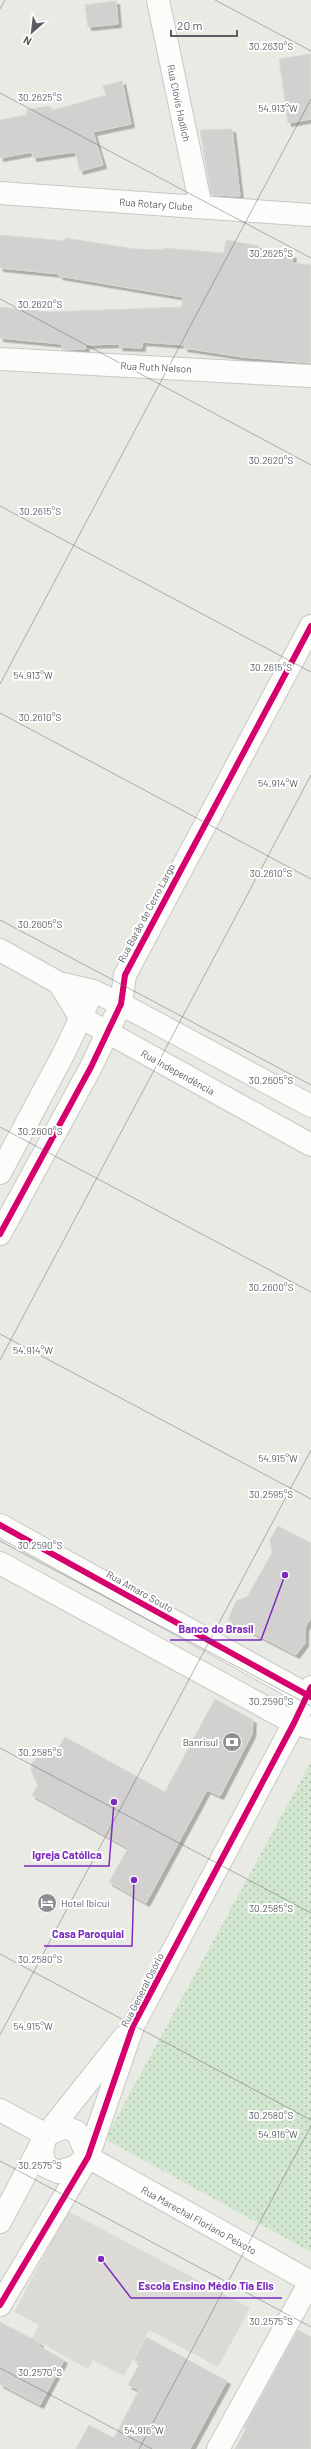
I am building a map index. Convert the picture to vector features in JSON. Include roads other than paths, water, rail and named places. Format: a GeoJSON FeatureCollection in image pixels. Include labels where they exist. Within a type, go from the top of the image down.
{"type":"FeatureCollection","features":[{"type":"Feature","properties":{"kind":"street","name":"Rua Clóvis Hadlich"},"geometry":{"type":"LineString","coordinates":[[158,0],[201,207]]}},
{"type":"Feature","properties":{"kind":"street","name":"Rua Rotary Clube"},"geometry":{"type":"LineString","coordinates":[[0,193],[311,215]]}},
{"type":"Feature","properties":{"kind":"street","name":"Rua Ruth Nelson"},"geometry":{"type":"LineString","coordinates":[[0,359],[311,376]]}},
{"type":"Feature","properties":{"kind":"street","name":"Rua Barão de Cerro Largo"},"geometry":{"type":"LineString","coordinates":[[0,1234],[67,1111],[121,1004],[125,975],[311,626]]}},
{"type":"Feature","properties":{"kind":"street","name":"Rua Independência"},"geometry":{"type":"LineString","coordinates":[[0,950],[59,983],[93,991],[121,1004],[311,1106]]}},
{"type":"Feature","properties":{"kind":"street","name":"Rua Barão de Cerro Largo"},"geometry":{"type":"LineString","coordinates":[[93,991],[125,975]]}},
{"type":"Feature","properties":{"kind":"street","name":"Rua Independência"},"geometry":{"type":"LineString","coordinates":[[59,983],[80,1017],[106,1033],[311,1145]]}},
{"type":"Feature","properties":{"kind":"street"},"geometry":{"type":"LineString","coordinates":[[0,1173],[41,1096],[93,991]]}},
{"type":"Feature","properties":{"kind":"street"},"geometry":{"type":"LineString","coordinates":[[41,1096],[67,1111]]}},
{"type":"Feature","properties":{"kind":"street","name":"Rua Amaro Souto"},"geometry":{"type":"LineString","coordinates":[[0,1525],[310,1693]]}},
{"type":"Feature","properties":{"kind":"street"},"geometry":{"type":"LineString","coordinates":[[0,1563],[303,1725]]}},
{"type":"Feature","properties":{"kind":"street","name":"Rua General Osório"},"geometry":{"type":"LineString","coordinates":[[0,2222],[46,2134],[133,2026],[303,1725],[310,1693]]}},
{"type":"Feature","properties":{"kind":"street","name":"Rua General Osório"},"geometry":{"type":"LineString","coordinates":[[0,2305],[88,2158],[133,2026]]}},
{"type":"Feature","properties":{"kind":"street"},"geometry":{"type":"LineString","coordinates":[[0,2110],[46,2134],[65,2127],[77,2132],[88,2158],[74,2167],[58,2172],[45,2166],[42,2151],[46,2134]]}},
{"type":"Feature","properties":{"kind":"street","name":"Rua Marechal Floriano Peixoto"},"geometry":{"type":"LineString","coordinates":[[88,2158],[311,2282]]}},
{"type":"Feature","properties":{"kind":"street"},"geometry":{"type":"LineString","coordinates":[[218,2449],[311,2282]]}},
{"type":"Feature","properties":{"kind":"place","name":"Banco do Brasil"},"geometry":{"type":"Point","coordinates":[285,1575]}},
{"type":"Feature","properties":{"kind":"place","name":"Banrisul"},"geometry":{"type":"Point","coordinates":[232,1742]}},
{"type":"Feature","properties":{"kind":"place","name":"Igreja Católica"},"geometry":{"type":"Point","coordinates":[114,1802]}},
{"type":"Feature","properties":{"kind":"place","name":"Casa Paroquial"},"geometry":{"type":"Point","coordinates":[134,1880]}},
{"type":"Feature","properties":{"kind":"place","name":"Hotel Ibicuí"},"geometry":{"type":"Point","coordinates":[47,1903]}},
{"type":"Feature","properties":{"kind":"place","name":"Escola Ensino Médio Tia Elis"},"geometry":{"type":"Point","coordinates":[101,2259]}}]}
